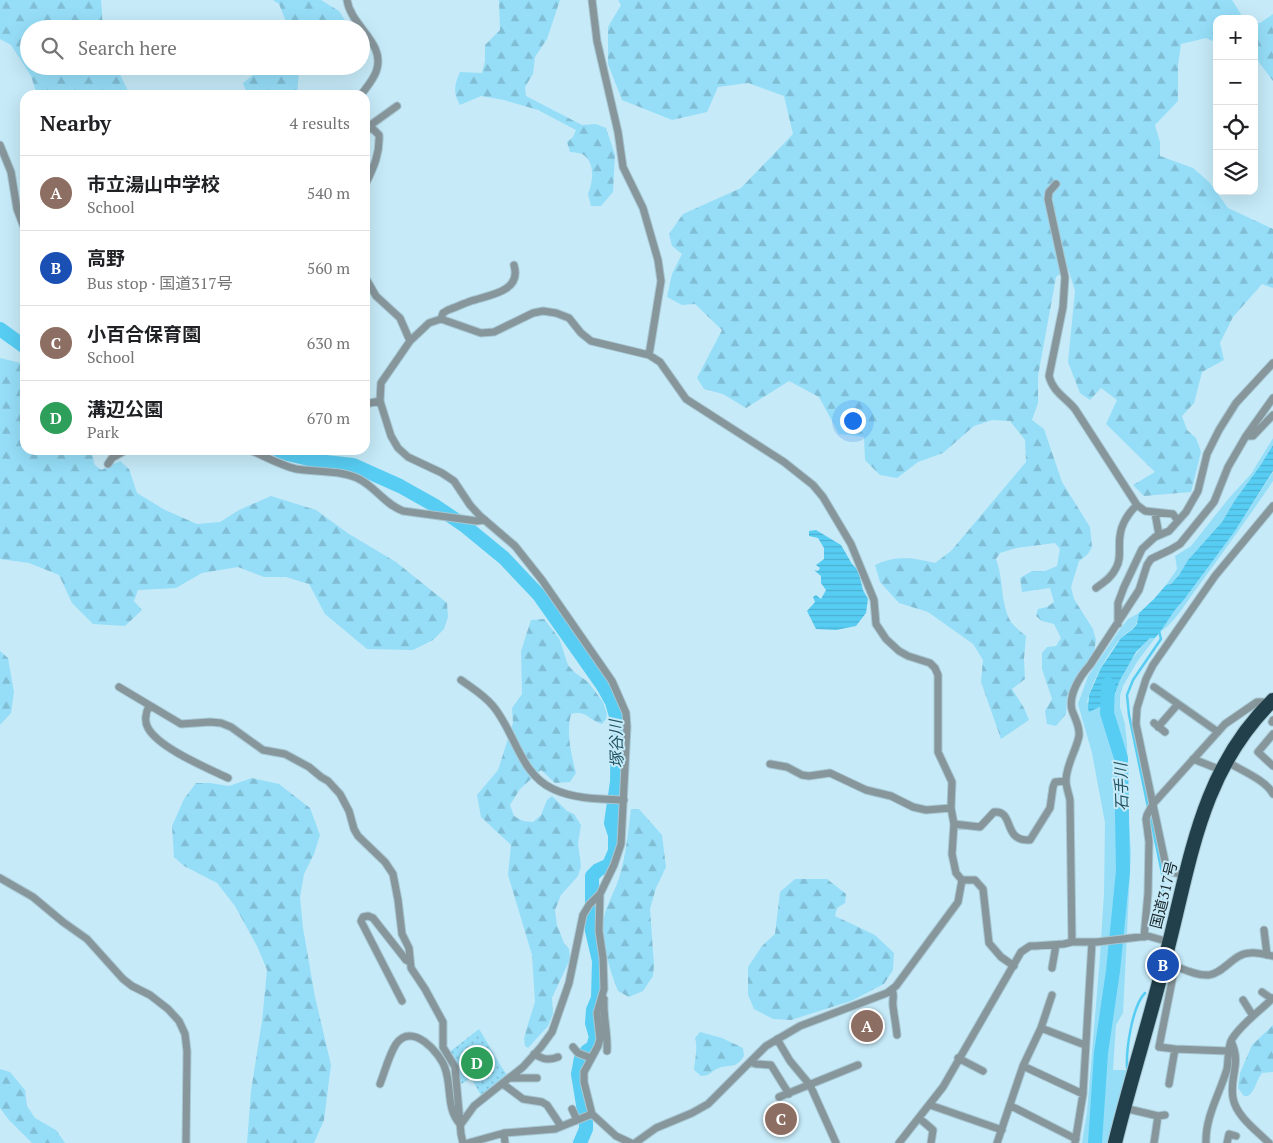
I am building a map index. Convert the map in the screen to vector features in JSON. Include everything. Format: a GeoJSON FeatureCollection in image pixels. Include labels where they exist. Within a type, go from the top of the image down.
{"type":"FeatureCollection","features":[{"type":"Feature","properties":{"kind":"highway","name":"国道317号"},"geometry":{"type":"LineString","coordinates":[[1115,1143],[1124,1108],[1170,964],[1169,942],[1202,813],[1223,766],[1245,732],[1270,702]]}},
{"type":"Feature","properties":{"kind":"street"},"geometry":{"type":"LineString","coordinates":[[347,0],[356,20]]}},
{"type":"Feature","properties":{"kind":"street"},"geometry":{"type":"LineString","coordinates":[[592,0],[597,42],[618,132],[623,167],[643,208],[660,270],[661,281],[649,355]]}},
{"type":"Feature","properties":{"kind":"street"},"geometry":{"type":"LineString","coordinates":[[364,90],[376,73],[379,59],[370,39]]}},
{"type":"Feature","properties":{"kind":"street"},"geometry":{"type":"LineString","coordinates":[[370,126],[397,106]]}},
{"type":"Feature","properties":{"kind":"street"},"geometry":{"type":"LineString","coordinates":[[370,129],[373,129],[379,135],[379,148],[370,174]]}},
{"type":"Feature","properties":{"kind":"street"},"geometry":{"type":"LineString","coordinates":[[0,145],[11,172],[20,217]]}},
{"type":"Feature","properties":{"kind":"street"},"geometry":{"type":"LineString","coordinates":[[1056,184],[1049,192],[1048,199],[1065,277],[1065,293],[1049,376],[1051,384],[1057,393],[1075,409],[1137,505],[1145,511],[1173,514],[1178,521]]}},
{"type":"Feature","properties":{"kind":"street"},"geometry":{"type":"LineString","coordinates":[[441,319],[448,310],[505,290],[513,281],[516,272],[514,265]]}},
{"type":"Feature","properties":{"kind":"street"},"geometry":{"type":"LineString","coordinates":[[370,286],[376,296],[400,318],[410,340]]}},
{"type":"Feature","properties":{"kind":"street"},"geometry":{"type":"LineString","coordinates":[[461,1124],[474,1106],[523,1067],[547,1039],[558,1015],[575,961],[583,915],[598,896],[614,865],[621,844],[622,800],[627,740],[626,713],[612,681],[516,546],[485,520],[449,477],[408,457],[398,448],[391,436],[380,401],[381,382],[410,340],[429,323],[441,319],[481,334],[494,332],[543,310],[556,312],[569,318],[581,333],[591,341],[649,355],[660,362],[686,399],[784,462],[813,485],[823,497],[851,544],[874,600],[876,624],[886,639],[899,651],[930,663],[938,674],[938,752],[952,782],[953,864],[956,873],[962,880],[975,880],[984,888],[989,943],[1001,957],[1014,966]]}},
{"type":"Feature","properties":{"kind":"street"},"geometry":{"type":"LineString","coordinates":[[1118,624],[1118,603],[1142,549],[1159,535],[1169,531],[1186,512],[1198,491],[1206,454],[1219,430],[1236,403],[1273,363]]}},
{"type":"Feature","properties":{"kind":"street"},"geometry":{"type":"LineString","coordinates":[[1072,942],[1070,800],[1066,781],[1079,733],[1079,726],[1071,708],[1073,694],[1082,674],[1118,624],[1139,590],[1147,565],[1151,559],[1180,544],[1214,502],[1228,467],[1246,436],[1273,398]]}},
{"type":"Feature","properties":{"kind":"street"},"geometry":{"type":"LineString","coordinates":[[370,403],[380,401]]}},
{"type":"Feature","properties":{"kind":"street"},"geometry":{"type":"LineString","coordinates":[[1246,436],[1253,436],[1273,415]]}},
{"type":"Feature","properties":{"kind":"street"},"geometry":{"type":"LineString","coordinates":[[108,464],[112,458],[117,455]]}},
{"type":"Feature","properties":{"kind":"street"},"geometry":{"type":"LineString","coordinates":[[262,455],[293,468],[346,475],[358,479],[370,486],[394,508],[403,511],[478,521],[485,520]]}},
{"type":"Feature","properties":{"kind":"street"},"geometry":{"type":"LineString","coordinates":[[1096,588],[1109,578],[1116,569],[1119,561],[1122,528],[1127,516],[1137,505]]}},
{"type":"Feature","properties":{"kind":"street"},"geometry":{"type":"LineString","coordinates":[[1185,875],[1166,871],[1136,724],[1137,708],[1146,679],[1167,643],[1215,576],[1272,509]]}},
{"type":"Feature","properties":{"kind":"street"},"geometry":{"type":"LineString","coordinates":[[1155,513],[1159,535]]}},
{"type":"Feature","properties":{"kind":"street"},"geometry":{"type":"LineString","coordinates":[[461,680],[483,695],[494,706],[531,771],[540,781],[552,789],[564,793],[622,800]]}},
{"type":"Feature","properties":{"kind":"street"},"geometry":{"type":"LineString","coordinates":[[119,687],[181,724],[210,722],[221,723],[231,727],[263,750],[285,754],[309,767],[340,794],[350,811],[354,830],[385,862],[393,874],[402,934],[409,948],[410,962],[414,973],[443,1022],[443,1047],[455,1067],[463,1143]]}},
{"type":"Feature","properties":{"kind":"street"},"geometry":{"type":"LineString","coordinates":[[1154,687],[1218,732]]}},
{"type":"Feature","properties":{"kind":"street"},"geometry":{"type":"LineString","coordinates":[[1144,937],[1148,893],[1149,842],[1147,815],[1153,804],[1225,724],[1257,702],[1270,702]]}},
{"type":"Feature","properties":{"kind":"street"},"geometry":{"type":"LineString","coordinates":[[1165,732],[1156,725],[1178,704]]}},
{"type":"Feature","properties":{"kind":"street"},"geometry":{"type":"LineString","coordinates":[[149,706],[146,716],[147,727],[160,741],[228,778]]}},
{"type":"Feature","properties":{"kind":"street"},"geometry":{"type":"LineString","coordinates":[[1273,734],[1258,752],[1273,766]]}},
{"type":"Feature","properties":{"kind":"street"},"geometry":{"type":"LineString","coordinates":[[1193,759],[1223,766],[1260,781],[1273,794]]}},
{"type":"Feature","properties":{"kind":"street"},"geometry":{"type":"LineString","coordinates":[[770,764],[787,767],[802,775],[809,776],[830,772],[866,790],[891,796],[913,807],[926,810],[951,808]]}},
{"type":"Feature","properties":{"kind":"street"},"geometry":{"type":"LineString","coordinates":[[954,824],[980,827],[994,812],[999,812],[1003,814],[1016,837],[1021,840],[1030,840],[1050,808],[1055,782],[1066,781]]}},
{"type":"Feature","properties":{"kind":"street"},"geometry":{"type":"LineString","coordinates":[[0,878],[33,897],[87,939],[122,979],[150,995],[168,1009],[179,1021],[185,1034],[187,1050],[186,1143]]}},
{"type":"Feature","properties":{"kind":"street"},"geometry":{"type":"LineString","coordinates":[[635,1143],[656,1128],[692,1114],[708,1104],[766,1046],[777,1039],[800,1026],[892,990],[958,902],[962,880]]}},
{"type":"Feature","properties":{"kind":"street"},"geometry":{"type":"LineString","coordinates":[[598,896],[607,1051]]}},
{"type":"Feature","properties":{"kind":"street"},"geometry":{"type":"LineString","coordinates":[[402,1001],[363,925],[363,917],[373,918],[406,960],[410,962]]}},
{"type":"Feature","properties":{"kind":"street"},"geometry":{"type":"LineString","coordinates":[[1228,1051],[1164,1049],[1159,1047],[1170,964],[1194,973],[1208,975],[1216,973],[1243,954],[1250,953],[1270,956],[1264,930]]}},
{"type":"Feature","properties":{"kind":"street"},"geometry":{"type":"LineString","coordinates":[[900,1143],[942,1087],[1021,952],[1026,948],[1072,942],[1095,942],[1144,937],[1169,942]]}},
{"type":"Feature","properties":{"kind":"street"},"geometry":{"type":"LineString","coordinates":[[1011,1106],[1076,1141],[1083,1094],[1085,1045],[1095,942]]}},
{"type":"Feature","properties":{"kind":"street"},"geometry":{"type":"LineString","coordinates":[[1052,968],[1056,945]]}},
{"type":"Feature","properties":{"kind":"street"},"geometry":{"type":"LineString","coordinates":[[585,1117],[584,1072],[586,1056],[598,1046],[600,1039],[597,1013],[604,989]]}},
{"type":"Feature","properties":{"kind":"street"},"geometry":{"type":"LineString","coordinates":[[892,990],[897,1035]]}},
{"type":"Feature","properties":{"kind":"street"},"geometry":{"type":"LineString","coordinates":[[1206,1143],[1209,1120],[1227,1069],[1228,1051],[1231,1041],[1245,1023],[1272,998],[1262,992]]}},
{"type":"Feature","properties":{"kind":"street"},"geometry":{"type":"LineString","coordinates":[[997,1143],[1023,1066],[1041,1028],[1052,995]]}},
{"type":"Feature","properties":{"kind":"street"},"geometry":{"type":"LineString","coordinates":[[1243,1000],[1253,1016]]}},
{"type":"Feature","properties":{"kind":"street"},"geometry":{"type":"LineString","coordinates":[[1041,1028],[1085,1045]]}},
{"type":"Feature","properties":{"kind":"street"},"geometry":{"type":"LineString","coordinates":[[380,1084],[396,1044],[401,1039],[410,1036],[419,1037],[427,1042],[445,1067],[454,1117],[461,1124]]}},
{"type":"Feature","properties":{"kind":"street"},"geometry":{"type":"LineString","coordinates":[[777,1039],[790,1061],[810,1085],[836,1143]]}},
{"type":"Feature","properties":{"kind":"street"},"geometry":{"type":"LineString","coordinates":[[1231,1041],[1236,1057],[1232,1087],[1233,1100],[1241,1114],[1269,1143]]}},
{"type":"Feature","properties":{"kind":"street"},"geometry":{"type":"LineString","coordinates":[[573,1047],[586,1056]]}},
{"type":"Feature","properties":{"kind":"street"},"geometry":{"type":"LineString","coordinates":[[1168,1084],[1175,1049]]}},
{"type":"Feature","properties":{"kind":"street"},"geometry":{"type":"LineString","coordinates":[[534,1054],[551,1060],[558,1057]]}},
{"type":"Feature","properties":{"kind":"street"},"geometry":{"type":"LineString","coordinates":[[958,1058],[984,1071]]}},
{"type":"Feature","properties":{"kind":"street"},"geometry":{"type":"LineString","coordinates":[[751,1062],[771,1065],[789,1094]]}},
{"type":"Feature","properties":{"kind":"street"},"geometry":{"type":"LineString","coordinates":[[779,1098],[858,1065]]}},
{"type":"Feature","properties":{"kind":"street"},"geometry":{"type":"LineString","coordinates":[[1023,1066],[1083,1094]]}},
{"type":"Feature","properties":{"kind":"street"},"geometry":{"type":"LineString","coordinates":[[510,1078],[537,1078]]}},
{"type":"Feature","properties":{"kind":"street"},"geometry":{"type":"LineString","coordinates":[[503,1084],[523,1099],[542,1102],[547,1105],[561,1126]]}},
{"type":"Feature","properties":{"kind":"street"},"geometry":{"type":"LineString","coordinates":[[930,1105],[1002,1130]]}},
{"type":"Feature","properties":{"kind":"street"},"geometry":{"type":"LineString","coordinates":[[1124,1108],[1162,1115],[1154,1143]]}},
{"type":"Feature","properties":{"kind":"street"},"geometry":{"type":"LineString","coordinates":[[572,1109],[630,1143]]}},
{"type":"Feature","properties":{"kind":"street"},"geometry":{"type":"LineString","coordinates":[[468,1143],[504,1133],[555,1129],[585,1117]]}},
{"type":"Feature","properties":{"kind":"street"},"geometry":{"type":"LineString","coordinates":[[919,1118],[933,1130],[932,1143]]}},
{"type":"Feature","properties":{"kind":"street"},"geometry":{"type":"LineString","coordinates":[[504,1133],[505,1143]]}},
{"type":"Feature","properties":{"kind":"street"},"geometry":{"type":"LineString","coordinates":[[1226,1143],[1229,1134],[1236,1136]]}},
{"type":"Feature","properties":{"kind":"green space"},"geometry":{"type":"Polygon","coordinates":[[[0,0],[101,0],[102,20],[20,20],[20,59],[11,45],[0,39],[0,0]]]}},
{"type":"Feature","properties":{"kind":"green space"},"geometry":{"type":"Polygon","coordinates":[[[273,0],[321,0],[339,11],[345,20],[285,20],[279,4],[273,0]]]}},
{"type":"Feature","properties":{"kind":"green space"},"geometry":{"type":"Polygon","coordinates":[[[499,0],[560,0],[547,39],[535,57],[533,74],[525,87],[526,96],[582,125],[596,124],[606,128],[615,155],[613,192],[601,206],[591,206],[588,194],[592,178],[590,162],[582,154],[570,152],[567,142],[573,137],[576,130],[538,110],[504,100],[481,96],[460,105],[456,97],[456,81],[460,72],[482,73],[485,61],[485,45],[500,30],[499,0]]]}},
{"type":"Feature","properties":{"kind":"green space"},"geometry":{"type":"Polygon","coordinates":[[[618,0],[1232,0],[1241,15],[1213,15],[1213,41],[1206,38],[1181,44],[1178,65],[1178,101],[1155,125],[1160,142],[1160,156],[1193,168],[1209,182],[1213,187],[1213,195],[1218,195],[1228,208],[1273,229],[1273,288],[1262,284],[1233,317],[1220,343],[1224,360],[1202,372],[1194,403],[1182,416],[1187,430],[1196,438],[1201,452],[1191,492],[1144,496],[1133,485],[1155,472],[1106,424],[1117,400],[1101,388],[1090,400],[1080,393],[1068,362],[1075,291],[1068,268],[1056,277],[1038,376],[1038,403],[1032,420],[1044,429],[1062,482],[1090,527],[1092,547],[1088,554],[1079,561],[1071,587],[1074,599],[1093,629],[1096,640],[1094,653],[1077,675],[1067,696],[1066,714],[1056,726],[1047,724],[1045,711],[1052,699],[1042,669],[1042,653],[1047,647],[1056,646],[1061,638],[1054,624],[1042,621],[1036,616],[1038,609],[1047,607],[1054,602],[1050,588],[1022,592],[1020,578],[1032,571],[1045,571],[1057,566],[1060,549],[1055,543],[1016,548],[1000,553],[996,559],[1008,615],[1011,622],[1026,636],[1025,679],[1012,689],[1029,720],[1001,739],[981,682],[983,660],[973,644],[928,612],[899,603],[880,582],[875,565],[905,558],[935,563],[951,551],[1026,462],[1025,440],[1010,421],[992,420],[974,426],[943,453],[918,462],[897,478],[880,475],[865,460],[864,437],[839,434],[819,397],[789,381],[746,408],[723,394],[704,389],[697,378],[722,330],[695,304],[682,305],[667,297],[672,274],[682,254],[672,246],[669,234],[683,214],[741,188],[793,134],[784,96],[748,83],[718,87],[707,112],[672,120],[622,100],[608,64],[608,27],[621,5],[618,0]]]}},
{"type":"Feature","properties":{"kind":"green space"},"geometry":{"type":"Polygon","coordinates":[[[1273,14],[1273,81],[1258,61],[1258,23],[1273,14]]]}},
{"type":"Feature","properties":{"kind":"green space"},"geometry":{"type":"Polygon","coordinates":[[[120,75],[128,90],[35,90],[31,76],[120,75]]]}},
{"type":"Feature","properties":{"kind":"green space"},"geometry":{"type":"Polygon","coordinates":[[[253,75],[299,75],[297,90],[245,90],[243,83],[253,75]]]}},
{"type":"Feature","properties":{"kind":"green space"},"geometry":{"type":"Polygon","coordinates":[[[0,358],[20,363],[20,455],[93,455],[94,464],[101,470],[120,461],[129,469],[137,493],[165,510],[197,524],[220,522],[239,510],[271,496],[316,510],[349,534],[396,562],[447,603],[448,617],[444,629],[433,640],[413,650],[367,649],[325,614],[309,584],[286,577],[264,577],[238,567],[202,573],[176,588],[138,590],[134,601],[142,610],[125,626],[93,624],[72,603],[59,575],[29,563],[0,559],[0,358]]]}},
{"type":"Feature","properties":{"kind":"green space"},"geometry":{"type":"Polygon","coordinates":[[[1273,438],[1273,445],[1222,522],[1188,560],[1171,584],[1166,585],[1177,569],[1175,556],[1191,546],[1229,498],[1251,474],[1273,438]]]}},
{"type":"Feature","properties":{"kind":"green space"},"geometry":{"type":"Polygon","coordinates":[[[1273,472],[1273,481],[1245,521],[1180,612],[1160,632],[1174,609],[1183,601],[1235,531],[1273,472]]]}},
{"type":"Feature","properties":{"kind":"green space"},"geometry":{"type":"Polygon","coordinates":[[[1139,613],[1135,625],[1122,637],[1106,659],[1092,687],[1087,703],[1112,701],[1118,683],[1132,659],[1150,638],[1155,638],[1137,662],[1123,686],[1120,696],[1120,707],[1125,724],[1127,744],[1131,853],[1123,1013],[1116,1025],[1113,1070],[1128,1070],[1108,1143],[1082,1143],[1087,1112],[1100,957],[1104,893],[1105,823],[1092,753],[1078,704],[1088,676],[1123,625],[1128,619],[1139,613]]]}},
{"type":"Feature","properties":{"kind":"green space"},"geometry":{"type":"Polygon","coordinates":[[[544,619],[559,638],[568,665],[588,682],[603,702],[607,714],[602,724],[581,713],[571,714],[569,736],[576,773],[570,782],[555,783],[541,770],[520,789],[510,805],[514,816],[523,821],[533,822],[541,815],[547,800],[552,796],[567,811],[574,814],[581,825],[578,843],[581,866],[578,876],[561,895],[555,910],[557,925],[564,943],[569,949],[570,959],[552,998],[553,1014],[548,1026],[528,1048],[525,1046],[524,1039],[535,1002],[532,955],[508,875],[511,845],[481,817],[477,795],[498,770],[513,723],[512,708],[522,694],[521,651],[531,620],[544,619]]]}},
{"type":"Feature","properties":{"kind":"green space"},"geometry":{"type":"Polygon","coordinates":[[[0,651],[8,658],[14,692],[11,713],[0,725],[0,651]]]}},
{"type":"Feature","properties":{"kind":"green space"},"geometry":{"type":"Polygon","coordinates":[[[252,778],[279,784],[310,808],[320,835],[314,854],[304,874],[300,897],[303,928],[315,997],[331,1065],[324,1120],[314,1143],[247,1143],[251,1091],[262,1021],[267,970],[257,946],[235,906],[217,883],[184,866],[174,857],[172,826],[184,799],[196,783],[229,786],[252,778]]]}},
{"type":"Feature","properties":{"kind":"green space"},"geometry":{"type":"Polygon","coordinates":[[[631,809],[639,809],[662,835],[666,867],[656,888],[650,909],[653,976],[643,991],[629,997],[618,991],[615,983],[606,951],[603,920],[621,870],[631,809]]]}},
{"type":"Feature","properties":{"kind":"green space"},"geometry":{"type":"Polygon","coordinates":[[[795,879],[827,879],[846,894],[845,903],[837,908],[835,916],[875,935],[894,953],[893,970],[884,984],[851,1001],[791,1020],[773,1019],[754,1009],[748,995],[748,967],[762,946],[775,934],[780,892],[795,879]]]}},
{"type":"Feature","properties":{"kind":"green space"},"geometry":{"type":"Polygon","coordinates":[[[1273,1025],[1273,1072],[1262,1073],[1254,1089],[1248,1096],[1244,1096],[1238,1088],[1240,1073],[1252,1045],[1273,1025]]]}},
{"type":"Feature","properties":{"kind":"green space"},"geometry":{"type":"Polygon","coordinates":[[[479,1029],[507,1075],[496,1087],[482,1097],[471,1078],[458,1086],[448,1053],[479,1029]]]}},
{"type":"Feature","properties":{"kind":"green space"},"geometry":{"type":"Polygon","coordinates":[[[700,1032],[722,1038],[743,1048],[744,1056],[738,1063],[719,1068],[708,1075],[701,1076],[694,1070],[695,1038],[700,1032]]]}},
{"type":"Feature","properties":{"kind":"green space"},"geometry":{"type":"Polygon","coordinates":[[[0,1069],[10,1072],[25,1090],[27,1106],[35,1118],[56,1130],[65,1143],[32,1143],[9,1120],[0,1108],[0,1069]]]}},
{"type":"Feature","properties":{"kind":"shaded area"},"geometry":{"type":"Polygon","coordinates":[[[1273,445],[1273,471],[1235,531],[1155,638],[1150,638],[1136,652],[1120,680],[1112,701],[1089,712],[1089,695],[1101,668],[1121,638],[1133,629],[1137,624],[1139,613],[1166,585],[1171,584],[1188,560],[1222,522],[1273,445]]]}},
{"type":"Feature","properties":{"kind":"shaded area"},"geometry":{"type":"Polygon","coordinates":[[[816,530],[841,545],[852,564],[858,570],[863,590],[868,599],[866,613],[856,626],[836,630],[816,629],[807,611],[815,602],[813,597],[816,595],[821,599],[826,590],[821,583],[821,576],[814,570],[818,571],[820,568],[816,565],[824,559],[824,548],[818,538],[809,536],[809,531],[816,530]]]}},
{"type":"Feature","properties":{"kind":"waterway","name":"塚谷川"},"geometry":{"type":"LineString","coordinates":[[0,329],[20,343]]}},
{"type":"Feature","properties":{"kind":"waterway","name":"塚谷川"},"geometry":{"type":"LineString","coordinates":[[292,455],[317,461],[353,465],[400,486],[434,505],[465,526],[504,558],[539,595],[603,686],[612,702],[618,723],[617,782],[611,823],[615,835],[615,851],[609,865],[598,870],[592,876],[592,931],[599,961],[598,998],[593,1010],[592,1023],[596,1037],[593,1047],[581,1058],[578,1074],[586,1123],[586,1129],[580,1143]]}},
{"type":"Feature","properties":{"kind":"waterway"},"geometry":{"type":"LineString","coordinates":[[1148,807],[1129,715],[1127,695],[1133,680],[1161,639],[1159,631]]}},
{"type":"Feature","properties":{"kind":"waterway","name":"石手川"},"geometry":{"type":"LineString","coordinates":[[1095,1143],[1101,1053],[1113,971],[1123,871],[1121,758],[1107,713],[1108,684]]}},
{"type":"Feature","properties":{"kind":"waterway"},"geometry":{"type":"LineString","coordinates":[[1150,815],[1163,878],[1162,913]]}},
{"type":"Feature","properties":{"kind":"waterway"},"geometry":{"type":"LineString","coordinates":[[1160,926],[1161,918]]}},
{"type":"Feature","properties":{"kind":"waterway"},"geometry":{"type":"LineString","coordinates":[[1151,976],[1156,954]]}},
{"type":"Feature","properties":{"kind":"waterway"},"geometry":{"type":"LineString","coordinates":[[1127,1068],[1133,1018],[1140,999],[1145,993]]}},
{"type":"Feature","properties":{"kind":"place","name":"高野"},"geometry":{"type":"Point","coordinates":[1163,965]}},
{"type":"Feature","properties":{"kind":"place","name":"市立湯山中学校"},"geometry":{"type":"Point","coordinates":[867,1026]}},
{"type":"Feature","properties":{"kind":"place","name":"溝辺公園"},"geometry":{"type":"Point","coordinates":[477,1063]}},
{"type":"Feature","properties":{"kind":"place","name":"小百合保育園"},"geometry":{"type":"Point","coordinates":[781,1119]}}]}
